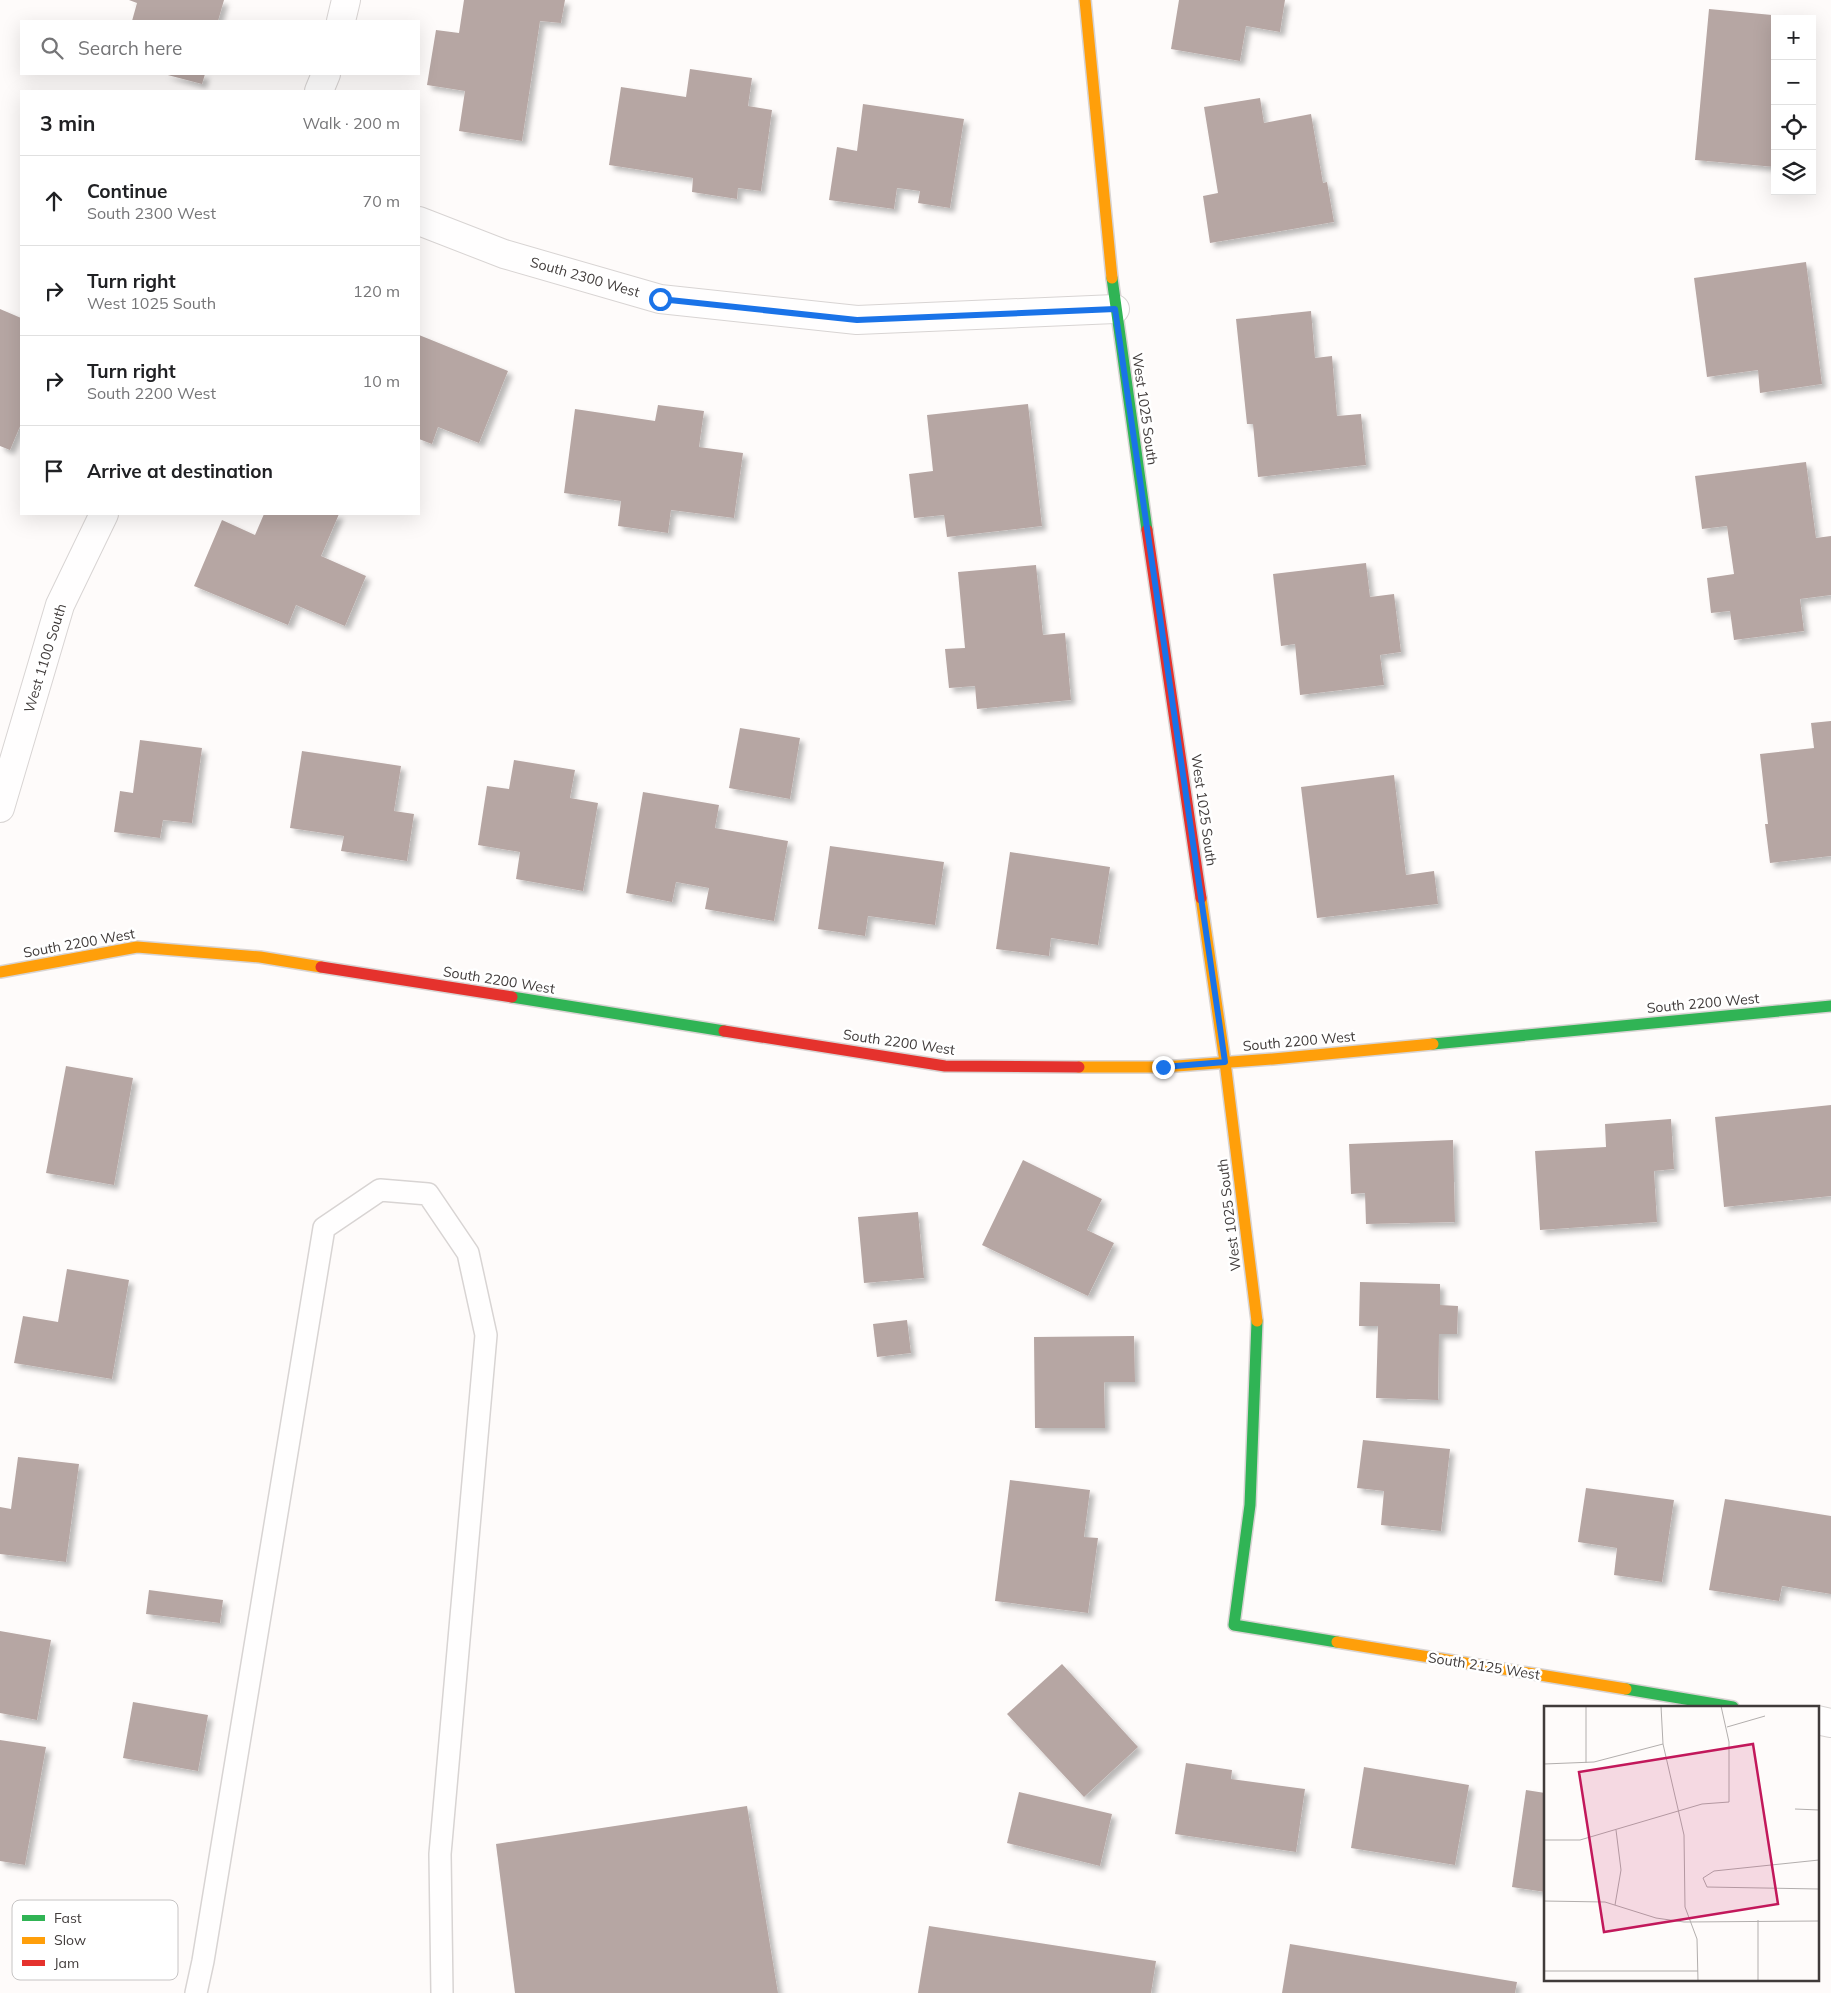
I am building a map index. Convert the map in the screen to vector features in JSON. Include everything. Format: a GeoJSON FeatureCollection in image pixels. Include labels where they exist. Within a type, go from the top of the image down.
{"type":"FeatureCollection","features":[{"type":"Feature","properties":{"kind":"street"},"geometry":{"type":"LineString","coordinates":[[341,20],[346,0]]}},
{"type":"Feature","properties":{"kind":"street","name":"West 1025 South"},"geometry":{"type":"LineString","coordinates":[[1085,0],[1115,309],[1225,1062],[1257,1318],[1250,1505],[1234,1625]]}},
{"type":"Feature","properties":{"kind":"street"},"geometry":{"type":"LineString","coordinates":[[319,90],[326,75]]}},
{"type":"Feature","properties":{"kind":"street","name":"South 2300 West"},"geometry":{"type":"LineString","coordinates":[[420,221],[504,254],[660,299],[857,320],[1115,309]]}},
{"type":"Feature","properties":{"kind":"street","name":"West 1100 South"},"geometry":{"type":"LineString","coordinates":[[0,808],[60,605],[104,515]]}},
{"type":"Feature","properties":{"kind":"street","name":"South 2200 West"},"geometry":{"type":"LineString","coordinates":[[0,972],[138,947],[260,957],[945,1066],[1163,1067],[1831,1006]]}},
{"type":"Feature","properties":{"kind":"street","name":"South 2125 West"},"geometry":{"type":"LineString","coordinates":[[1234,1625],[1727,1706]]}},
{"type":"Feature","properties":{"kind":"street"},"geometry":{"type":"LineString","coordinates":[[1818,1720],[1831,1723]]}},
{"type":"Feature","properties":{"kind":"lane"},"geometry":{"type":"LineString","coordinates":[[196,1993],[203,1961],[324,1228],[380,1190],[428,1194],[468,1253],[486,1335],[440,1854],[442,1993]]}},
{"type":"Feature","properties":{"kind":"building"},"geometry":{"type":"Polygon","coordinates":[[[129,0],[224,0],[218,20],[132,20],[137,3],[129,0]]]}},
{"type":"Feature","properties":{"kind":"building"},"geometry":{"type":"Polygon","coordinates":[[[464,0],[565,0],[561,23],[540,21],[522,141],[459,131],[465,91],[427,85],[436,30],[459,33],[464,0]]]}},
{"type":"Feature","properties":{"kind":"building"},"geometry":{"type":"Polygon","coordinates":[[[1179,0],[1285,0],[1280,32],[1246,26],[1240,61],[1171,49],[1179,0]]]}},
{"type":"Feature","properties":{"kind":"building"},"geometry":{"type":"Polygon","coordinates":[[[1709,9],[1773,15],[1771,15],[1771,167],[1695,160],[1709,9]]]}},
{"type":"Feature","properties":{"kind":"building"},"geometry":{"type":"Polygon","coordinates":[[[690,69],[752,78],[748,106],[772,110],[761,191],[738,188],[737,199],[692,192],[693,178],[609,165],[621,87],[686,97],[690,69]]]}},
{"type":"Feature","properties":{"kind":"building"},"geometry":{"type":"Polygon","coordinates":[[[168,75],[205,75],[202,84],[168,75]]]}},
{"type":"Feature","properties":{"kind":"building"},"geometry":{"type":"Polygon","coordinates":[[[1260,98],[1264,123],[1311,114],[1323,183],[1327,182],[1334,222],[1210,243],[1203,196],[1218,193],[1204,107],[1260,98]]]}},
{"type":"Feature","properties":{"kind":"building"},"geometry":{"type":"Polygon","coordinates":[[[863,104],[964,119],[950,208],[918,203],[920,191],[897,188],[894,209],[829,200],[837,147],[857,151],[863,104]]]}},
{"type":"Feature","properties":{"kind":"building"},"geometry":{"type":"Polygon","coordinates":[[[1806,262],[1822,384],[1760,393],[1758,370],[1707,377],[1694,278],[1806,262]]]}},
{"type":"Feature","properties":{"kind":"building"},"geometry":{"type":"Polygon","coordinates":[[[0,309],[20,318],[20,426],[10,450],[0,446],[0,309]]]}},
{"type":"Feature","properties":{"kind":"building"},"geometry":{"type":"Polygon","coordinates":[[[1311,311],[1315,358],[1332,356],[1337,416],[1361,414],[1366,465],[1258,477],[1253,424],[1247,424],[1236,319],[1311,311]]]}},
{"type":"Feature","properties":{"kind":"building"},"geometry":{"type":"Polygon","coordinates":[[[420,335],[508,371],[479,443],[438,427],[432,444],[420,439],[420,335]]]}},
{"type":"Feature","properties":{"kind":"building"},"geometry":{"type":"Polygon","coordinates":[[[1028,404],[1042,526],[947,537],[944,515],[914,518],[909,474],[933,471],[927,415],[1028,404]]]}},
{"type":"Feature","properties":{"kind":"building"},"geometry":{"type":"Polygon","coordinates":[[[658,405],[704,411],[699,447],[743,453],[734,518],[671,510],[668,533],[618,526],[621,501],[564,493],[575,409],[655,421],[658,405]]]}},
{"type":"Feature","properties":{"kind":"building"},"geometry":{"type":"Polygon","coordinates":[[[1806,462],[1816,538],[1831,536],[1831,595],[1800,599],[1804,631],[1734,640],[1730,611],[1711,613],[1707,578],[1734,574],[1727,526],[1702,529],[1695,476],[1806,462]]]}},
{"type":"Feature","properties":{"kind":"building"},"geometry":{"type":"Polygon","coordinates":[[[264,515],[339,515],[321,556],[366,576],[345,626],[296,605],[288,625],[194,586],[222,520],[255,535],[264,515]]]}},
{"type":"Feature","properties":{"kind":"building"},"geometry":{"type":"Polygon","coordinates":[[[1366,563],[1370,597],[1394,594],[1401,652],[1380,655],[1384,685],[1300,695],[1295,644],[1281,646],[1273,574],[1366,563]]]}},
{"type":"Feature","properties":{"kind":"building"},"geometry":{"type":"Polygon","coordinates":[[[1036,565],[1043,635],[1065,633],[1071,700],[977,709],[975,686],[949,688],[945,649],[965,648],[958,572],[1036,565]]]}},
{"type":"Feature","properties":{"kind":"building"},"geometry":{"type":"Polygon","coordinates":[[[1831,721],[1831,856],[1770,863],[1765,824],[1768,824],[1760,754],[1814,748],[1811,723],[1831,721]]]}},
{"type":"Feature","properties":{"kind":"building"},"geometry":{"type":"Polygon","coordinates":[[[740,728],[800,738],[790,799],[729,788],[740,728]]]}},
{"type":"Feature","properties":{"kind":"building"},"geometry":{"type":"Polygon","coordinates":[[[140,740],[202,748],[192,823],[163,820],[160,838],[114,832],[120,791],[133,793],[140,740]]]}},
{"type":"Feature","properties":{"kind":"building"},"geometry":{"type":"Polygon","coordinates":[[[302,751],[401,766],[394,811],[414,814],[407,861],[341,851],[344,836],[290,828],[302,751]]]}},
{"type":"Feature","properties":{"kind":"building"},"geometry":{"type":"Polygon","coordinates":[[[514,760],[575,770],[570,798],[598,803],[583,891],[516,879],[520,852],[478,845],[487,786],[509,789],[514,760]]]}},
{"type":"Feature","properties":{"kind":"building"},"geometry":{"type":"Polygon","coordinates":[[[1394,775],[1406,875],[1434,871],[1438,904],[1317,918],[1301,787],[1394,775]]]}},
{"type":"Feature","properties":{"kind":"building"},"geometry":{"type":"Polygon","coordinates":[[[643,792],[719,805],[715,828],[788,841],[774,921],[705,909],[709,888],[676,882],[672,902],[626,893],[643,792]]]}},
{"type":"Feature","properties":{"kind":"building"},"geometry":{"type":"Polygon","coordinates":[[[830,846],[944,862],[935,925],[868,916],[865,936],[818,929],[830,846]]]}},
{"type":"Feature","properties":{"kind":"building"},"geometry":{"type":"Polygon","coordinates":[[[1010,852],[1110,867],[1098,945],[1051,938],[1049,956],[996,949],[1010,852]]]}},
{"type":"Feature","properties":{"kind":"building"},"geometry":{"type":"Polygon","coordinates":[[[66,1066],[133,1078],[114,1185],[46,1173],[66,1066]]]}},
{"type":"Feature","properties":{"kind":"building"},"geometry":{"type":"Polygon","coordinates":[[[1831,1105],[1831,1196],[1724,1207],[1715,1117],[1831,1105]]]}},
{"type":"Feature","properties":{"kind":"building"},"geometry":{"type":"Polygon","coordinates":[[[1671,1119],[1674,1169],[1654,1171],[1657,1222],[1540,1230],[1535,1151],[1606,1147],[1605,1124],[1671,1119]]]}},
{"type":"Feature","properties":{"kind":"building"},"geometry":{"type":"Polygon","coordinates":[[[1453,1140],[1455,1222],[1366,1224],[1365,1193],[1351,1194],[1349,1144],[1453,1140]]]}},
{"type":"Feature","properties":{"kind":"building"},"geometry":{"type":"Polygon","coordinates":[[[1023,1160],[1102,1199],[1087,1230],[1114,1243],[1088,1296],[982,1245],[1023,1160]]]}},
{"type":"Feature","properties":{"kind":"building"},"geometry":{"type":"Polygon","coordinates":[[[918,1212],[924,1278],[864,1283],[858,1217],[918,1212]]]}},
{"type":"Feature","properties":{"kind":"building"},"geometry":{"type":"Polygon","coordinates":[[[67,1269],[129,1280],[112,1379],[14,1363],[23,1316],[58,1322],[67,1269]]]}},
{"type":"Feature","properties":{"kind":"building"},"geometry":{"type":"Polygon","coordinates":[[[1360,1282],[1440,1284],[1440,1305],[1458,1306],[1457,1334],[1439,1334],[1438,1400],[1376,1398],[1378,1326],[1359,1326],[1360,1282]]]}},
{"type":"Feature","properties":{"kind":"building"},"geometry":{"type":"Polygon","coordinates":[[[907,1320],[911,1353],[877,1357],[873,1324],[907,1320]]]}},
{"type":"Feature","properties":{"kind":"building"},"geometry":{"type":"Polygon","coordinates":[[[1134,1336],[1135,1382],[1104,1382],[1105,1428],[1035,1428],[1034,1337],[1134,1336]]]}},
{"type":"Feature","properties":{"kind":"building"},"geometry":{"type":"Polygon","coordinates":[[[1363,1440],[1450,1449],[1441,1531],[1381,1525],[1384,1491],[1357,1488],[1363,1440]]]}},
{"type":"Feature","properties":{"kind":"building"},"geometry":{"type":"Polygon","coordinates":[[[18,1457],[79,1464],[66,1562],[0,1554],[0,1507],[11,1509],[18,1457]]]}},
{"type":"Feature","properties":{"kind":"building"},"geometry":{"type":"Polygon","coordinates":[[[1010,1480],[1090,1490],[1084,1537],[1098,1538],[1088,1613],[995,1601],[1010,1480]]]}},
{"type":"Feature","properties":{"kind":"building"},"geometry":{"type":"Polygon","coordinates":[[[1586,1488],[1674,1500],[1662,1582],[1614,1575],[1617,1548],[1578,1542],[1586,1488]]]}},
{"type":"Feature","properties":{"kind":"building"},"geometry":{"type":"Polygon","coordinates":[[[1725,1499],[1831,1516],[1831,1594],[1782,1586],[1779,1601],[1709,1590],[1725,1499]]]}},
{"type":"Feature","properties":{"kind":"building"},"geometry":{"type":"Polygon","coordinates":[[[149,1590],[223,1600],[220,1623],[146,1614],[149,1590]]]}},
{"type":"Feature","properties":{"kind":"building"},"geometry":{"type":"Polygon","coordinates":[[[0,1631],[51,1640],[37,1720],[0,1713],[0,1631]]]}},
{"type":"Feature","properties":{"kind":"building"},"geometry":{"type":"Polygon","coordinates":[[[1062,1664],[1138,1747],[1084,1797],[1007,1714],[1062,1664]]]}},
{"type":"Feature","properties":{"kind":"building"},"geometry":{"type":"Polygon","coordinates":[[[133,1702],[208,1715],[198,1771],[123,1758],[133,1702]]]}},
{"type":"Feature","properties":{"kind":"building"},"geometry":{"type":"Polygon","coordinates":[[[0,1740],[46,1747],[25,1865],[0,1861],[0,1740]]]}},
{"type":"Feature","properties":{"kind":"building"},"geometry":{"type":"Polygon","coordinates":[[[1186,1763],[1232,1770],[1231,1779],[1305,1789],[1296,1852],[1175,1834],[1186,1763]]]}},
{"type":"Feature","properties":{"kind":"building"},"geometry":{"type":"Polygon","coordinates":[[[1364,1767],[1469,1785],[1455,1865],[1351,1848],[1364,1767]]]}},
{"type":"Feature","properties":{"kind":"building"},"geometry":{"type":"Polygon","coordinates":[[[1526,1790],[1544,1793],[1544,1892],[1512,1887],[1526,1790]]]}},
{"type":"Feature","properties":{"kind":"building"},"geometry":{"type":"Polygon","coordinates":[[[1019,1792],[1112,1814],[1100,1866],[1007,1843],[1019,1792]]]}},
{"type":"Feature","properties":{"kind":"building"},"geometry":{"type":"Polygon","coordinates":[[[747,1806],[778,1993],[515,1993],[496,1844],[747,1806]]]}},
{"type":"Feature","properties":{"kind":"building"},"geometry":{"type":"Polygon","coordinates":[[[929,1926],[1156,1961],[1151,1993],[918,1993],[929,1926]]]}},
{"type":"Feature","properties":{"kind":"building"},"geometry":{"type":"Polygon","coordinates":[[[1290,1944],[1517,1982],[1515,1993],[1282,1993],[1290,1944]]]}},
{"type":"Feature","properties":{"kind":"traffic: fast"},"geometry":{"type":"LineString","coordinates":[[1112,278],[1147,530]]}},
{"type":"Feature","properties":{"kind":"traffic: fast"},"geometry":{"type":"LineString","coordinates":[[512,997],[724,1031]]}},
{"type":"Feature","properties":{"kind":"traffic: fast"},"geometry":{"type":"LineString","coordinates":[[1433,1044],[1831,1006]]}},
{"type":"Feature","properties":{"kind":"traffic: fast"},"geometry":{"type":"LineString","coordinates":[[1257,1321],[1250,1505],[1234,1625],[1337,1642]]}},
{"type":"Feature","properties":{"kind":"traffic: fast"},"geometry":{"type":"LineString","coordinates":[[1626,1689],[1727,1706]]}},
{"type":"Feature","properties":{"kind":"traffic: slow"},"geometry":{"type":"LineString","coordinates":[[1085,0],[1112,278]]}},
{"type":"Feature","properties":{"kind":"traffic: slow"},"geometry":{"type":"LineString","coordinates":[[1201,898],[1225,1062],[1257,1321]]}},
{"type":"Feature","properties":{"kind":"traffic: slow"},"geometry":{"type":"LineString","coordinates":[[0,972],[137,947],[260,957],[321,967]]}},
{"type":"Feature","properties":{"kind":"traffic: slow"},"geometry":{"type":"LineString","coordinates":[[1079,1067],[1163,1067],[1433,1044]]}},
{"type":"Feature","properties":{"kind":"traffic: slow"},"geometry":{"type":"LineString","coordinates":[[1337,1642],[1626,1689]]}},
{"type":"Feature","properties":{"kind":"traffic: jam"},"geometry":{"type":"LineString","coordinates":[[1147,530],[1201,898]]}},
{"type":"Feature","properties":{"kind":"traffic: jam"},"geometry":{"type":"LineString","coordinates":[[321,967],[512,997]]}},
{"type":"Feature","properties":{"kind":"traffic: jam"},"geometry":{"type":"LineString","coordinates":[[724,1031],[945,1066],[1079,1067]]}},
{"type":"Feature","properties":{"kind":"route"},"geometry":{"type":"LineString","coordinates":[[660,299],[857,320],[1115,309],[1225,1062],[1163,1067]]}}]}
